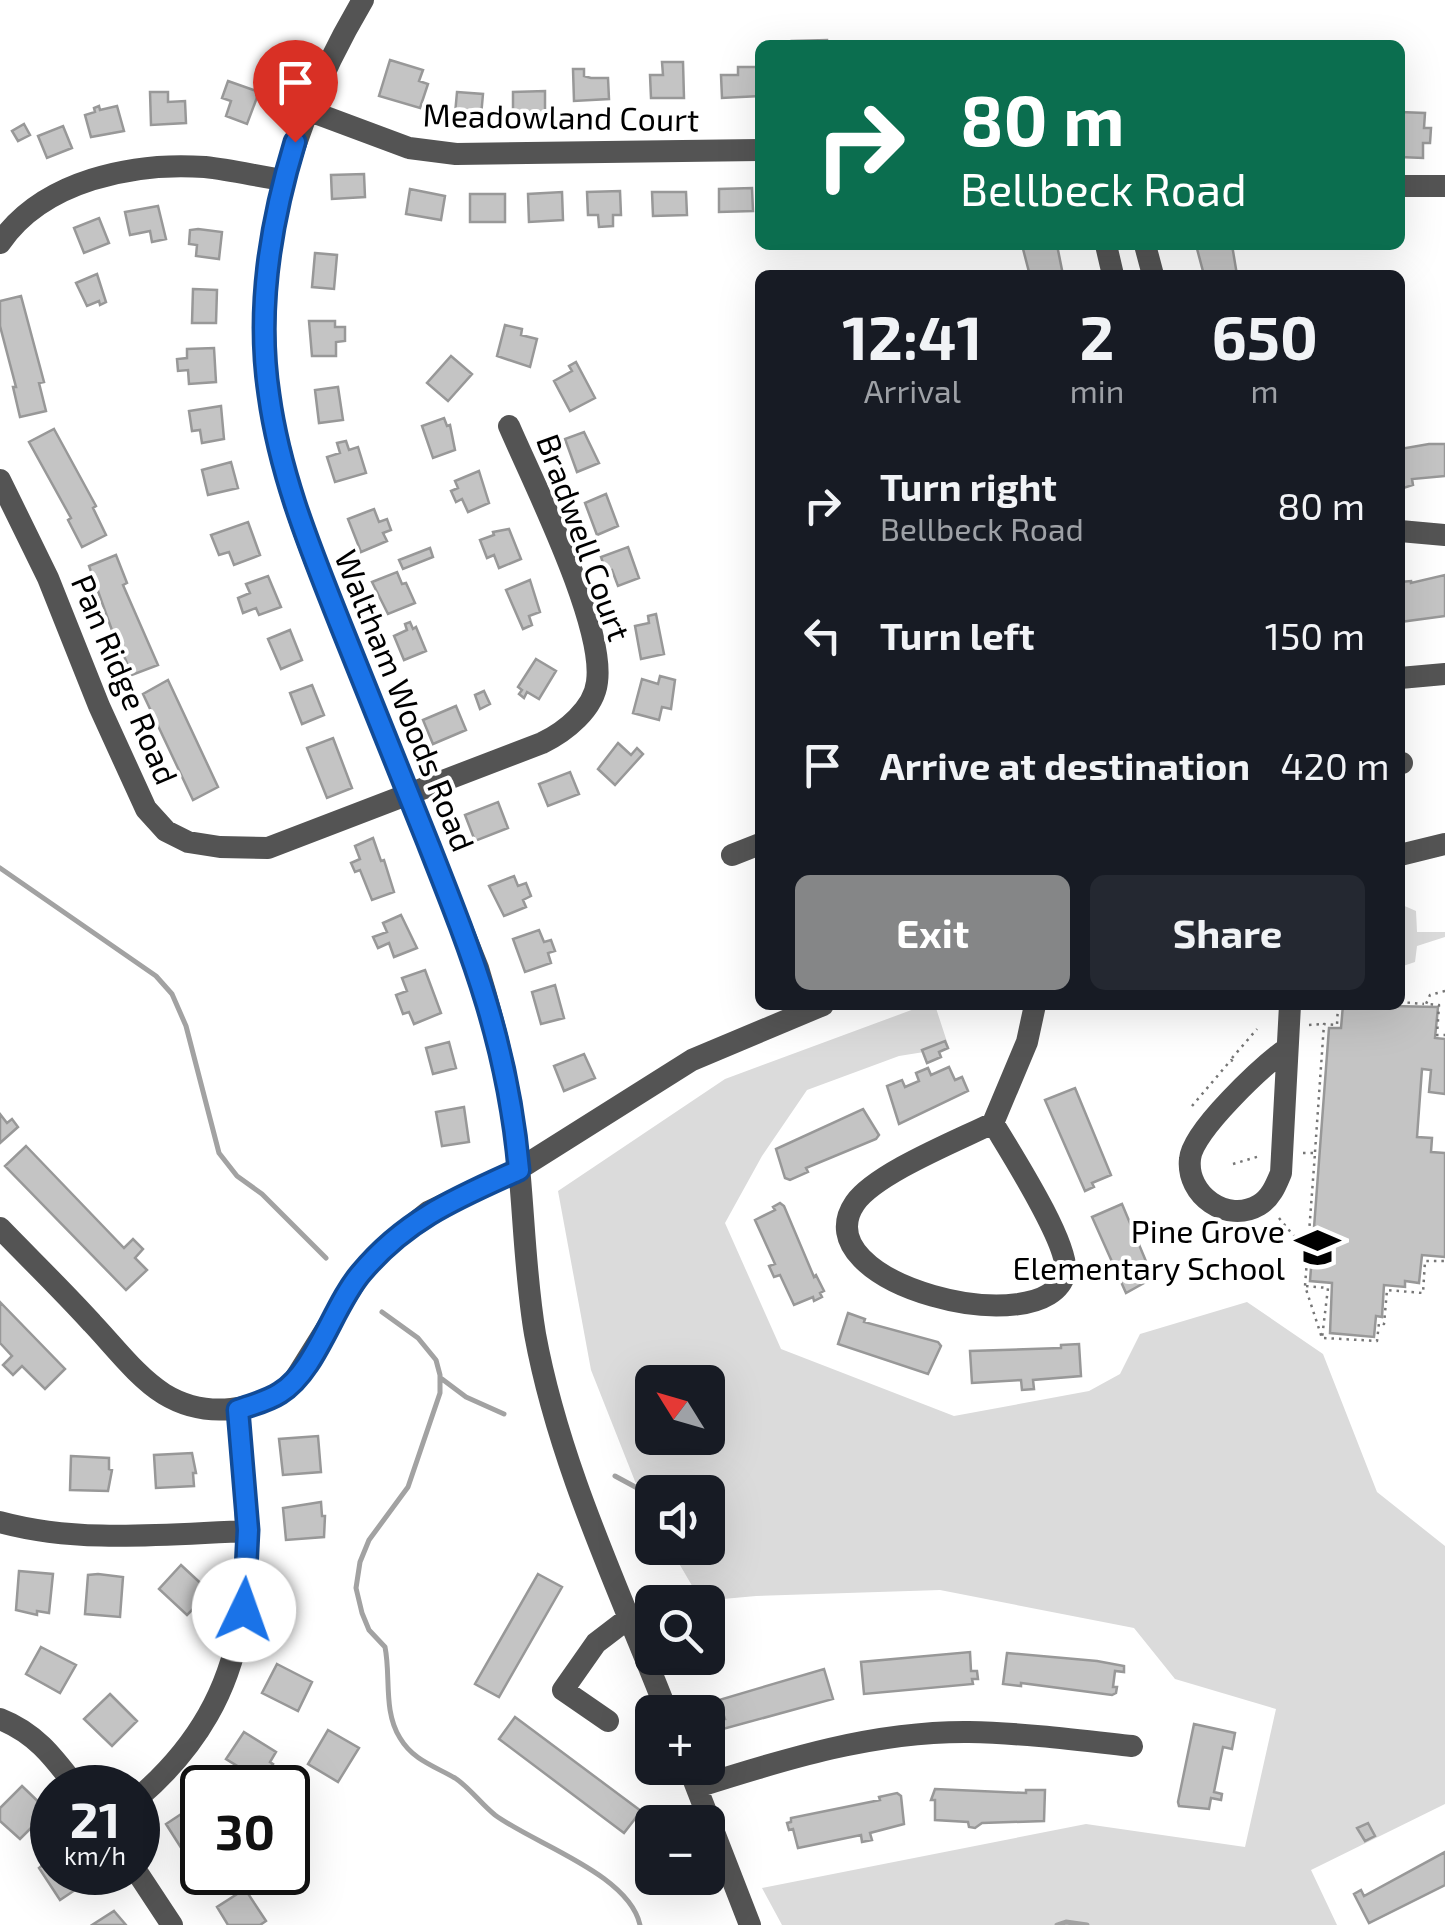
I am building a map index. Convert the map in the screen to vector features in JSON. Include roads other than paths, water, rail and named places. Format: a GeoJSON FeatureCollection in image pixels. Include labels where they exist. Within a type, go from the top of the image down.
{"type":"FeatureCollection","features":[{"type":"Feature","properties":{"kind":"street","name":"Waltham Woods Road"},"geometry":{"type":"LineString","coordinates":[[363,0],[327,64],[283,180],[264,299],[268,393],[277,441],[304,534],[478,968],[492,1012],[510,1094],[529,1294],[555,1423],[660,1695]]}},
{"type":"Feature","properties":{"kind":"street","name":"Meadowland Court"},"geometry":{"type":"LineString","coordinates":[[307,110],[409,148],[456,154],[755,150]]}},
{"type":"Feature","properties":{"kind":"street"},"geometry":{"type":"LineString","coordinates":[[3,239],[43,203],[75,186],[126,170],[208,168],[283,180]]}},
{"type":"Feature","properties":{"kind":"street"},"geometry":{"type":"LineString","coordinates":[[1405,186],[1445,186]]}},
{"type":"Feature","properties":{"kind":"street","name":"Bradwell Court"},"geometry":{"type":"LineString","coordinates":[[409,796],[555,736],[579,716],[597,686],[595,636],[510,426]]}},
{"type":"Feature","properties":{"kind":"street","name":"Pan Ridge Road"},"geometry":{"type":"LineString","coordinates":[[0,480],[48,578],[131,779],[146,809],[166,831],[188,842],[220,848],[268,848],[409,796]]}},
{"type":"Feature","properties":{"kind":"street"},"geometry":{"type":"LineString","coordinates":[[1405,531],[1445,535]]}},
{"type":"Feature","properties":{"kind":"street"},"geometry":{"type":"LineString","coordinates":[[1405,678],[1445,674]]}},
{"type":"Feature","properties":{"kind":"street"},"geometry":{"type":"LineString","coordinates":[[1405,854],[1445,844]]}},
{"type":"Feature","properties":{"kind":"street"},"geometry":{"type":"LineString","coordinates":[[732,854],[755,846]]}},
{"type":"Feature","properties":{"kind":"street"},"geometry":{"type":"LineString","coordinates":[[0,1228],[164,1394],[199,1406],[238,1410],[280,1394],[294,1382],[348,1292],[392,1241],[428,1212],[519,1170],[692,1060],[811,1010]]}},
{"type":"Feature","properties":{"kind":"street"},"geometry":{"type":"LineString","coordinates":[[993,1123],[1058,1242],[1066,1270],[1059,1287],[1042,1300],[978,1305],[899,1285],[879,1276],[860,1259],[850,1236],[848,1218],[856,1202],[895,1172],[993,1123],[1028,1042],[1034,1010]]}},
{"type":"Feature","properties":{"kind":"street"},"geometry":{"type":"LineString","coordinates":[[1286,1049],[1262,1066],[1192,1149],[1191,1176],[1197,1191],[1219,1208],[1233,1210],[1259,1205],[1275,1187],[1280,1173],[1286,1049],[1296,1015]]}},
{"type":"Feature","properties":{"kind":"street"},"geometry":{"type":"LineString","coordinates":[[160,1779],[208,1720],[228,1674],[244,1610],[248,1530],[238,1410]]}},
{"type":"Feature","properties":{"kind":"street"},"geometry":{"type":"LineString","coordinates":[[0,1522],[96,1536],[248,1530]]}},
{"type":"Feature","properties":{"kind":"street"},"geometry":{"type":"LineString","coordinates":[[608,1721],[563,1690],[596,1643],[630,1617]]}},
{"type":"Feature","properties":{"kind":"street"},"geometry":{"type":"LineString","coordinates":[[0,1719],[20,1727],[44,1745],[59,1765]]}},
{"type":"Feature","properties":{"kind":"street"},"geometry":{"type":"LineString","coordinates":[[725,1771],[882,1739],[967,1732],[1132,1746]]}},
{"type":"Feature","properties":{"kind":"street"},"geometry":{"type":"LineString","coordinates":[[696,1785],[750,1925]]}},
{"type":"Feature","properties":{"kind":"street"},"geometry":{"type":"LineString","coordinates":[[152,1895],[172,1925]]}},
{"type":"Feature","properties":{"kind":"waterway"},"geometry":{"type":"LineString","coordinates":[[0,868],[156,976],[172,994],[186,1026],[219,1153],[237,1176],[262,1194],[326,1258]]}},
{"type":"Feature","properties":{"kind":"waterway"},"geometry":{"type":"LineString","coordinates":[[382,1312],[418,1338],[436,1360],[440,1375],[440,1393],[408,1487],[369,1540],[356,1588],[369,1630],[385,1647],[389,1705],[395,1728],[411,1752],[455,1778],[495,1815],[600,1875],[632,1907],[640,1925]]}},
{"type":"Feature","properties":{"kind":"waterway"},"geometry":{"type":"LineString","coordinates":[[442,1379],[466,1397],[504,1414]]}},
{"type":"Feature","properties":{"kind":"waterway"},"geometry":{"type":"LineString","coordinates":[[615,1476],[635,1487]]}},
{"type":"Feature","properties":{"kind":"waterway"},"geometry":{"type":"LineString","coordinates":[[1057,1925],[1087,1925]]}},
{"type":"Feature","properties":{"kind":"place","name":"Pine Grove Elementary School"},"geometry":{"type":"Point","coordinates":[1318,1248]}}]}
